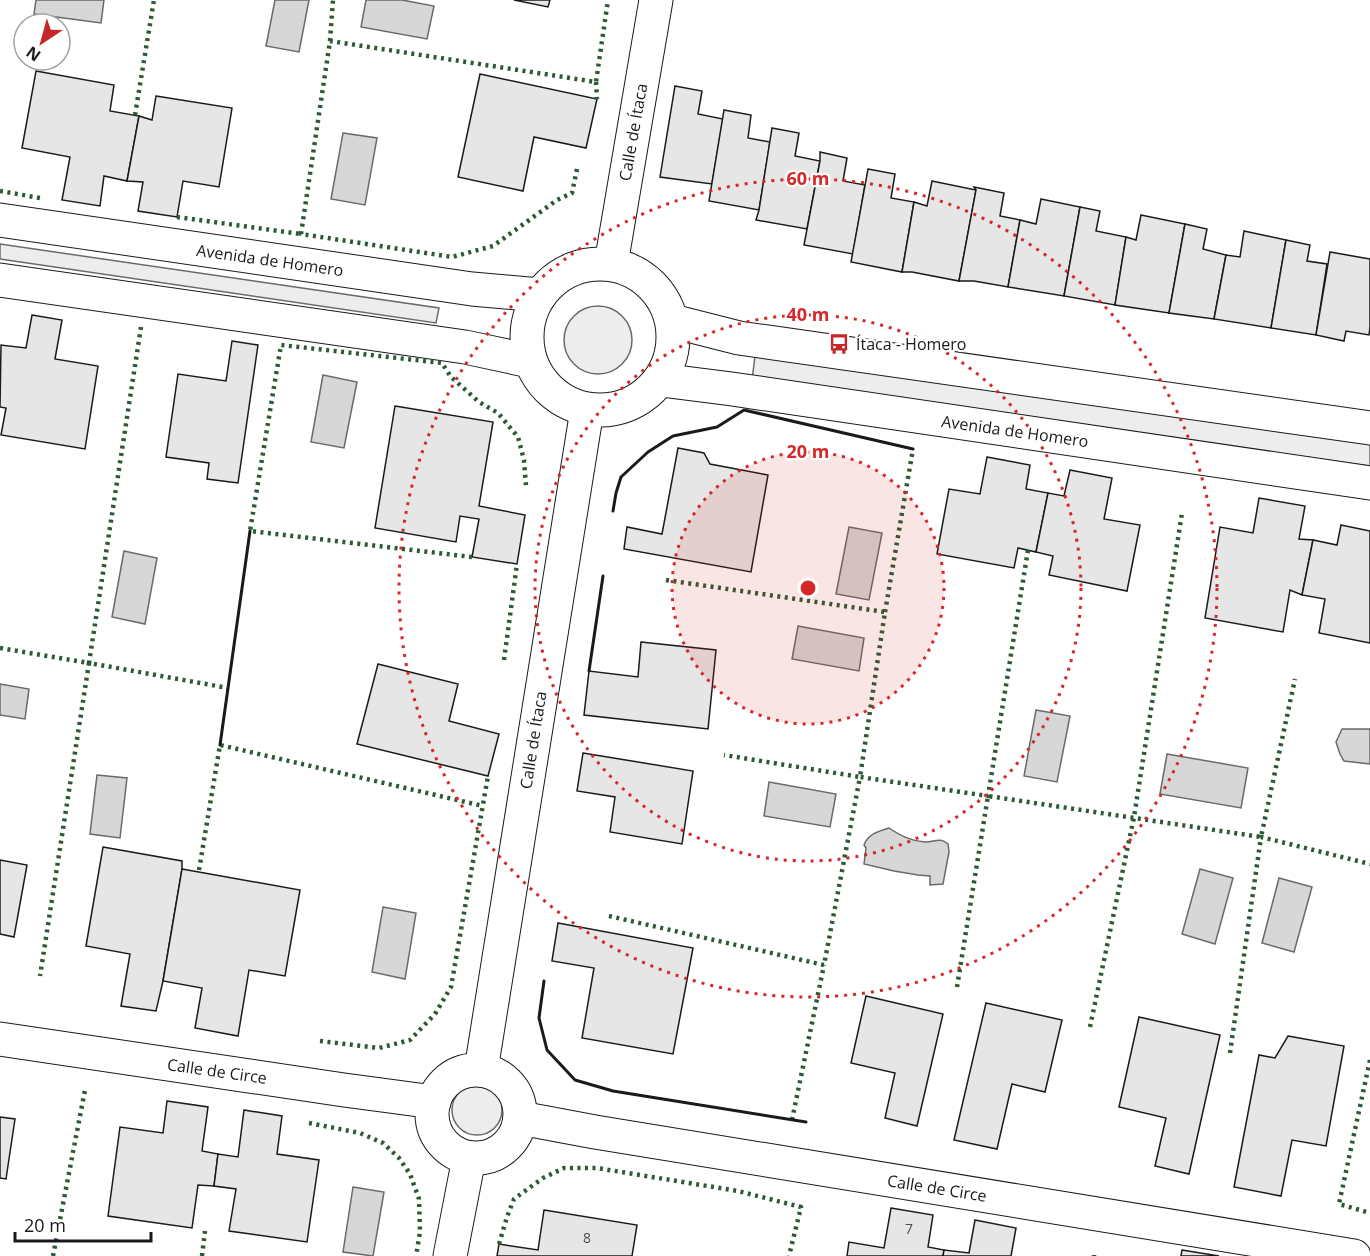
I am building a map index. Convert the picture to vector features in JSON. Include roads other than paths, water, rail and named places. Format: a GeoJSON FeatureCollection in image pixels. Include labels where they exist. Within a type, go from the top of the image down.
{"type":"FeatureCollection","features":[{"type":"Feature","properties":{"kind":"street","name":"Calle de Ítaca"},"geometry":{"type":"LineString","coordinates":[[611,264],[657,0]]}},
{"type":"Feature","properties":{"kind":"street","name":"Avenida de Homero"},"geometry":{"type":"LineString","coordinates":[[0,219],[471,290],[540,295]]}},
{"type":"Feature","properties":{"kind":"street"},"geometry":{"type":"LineString","coordinates":[[590,264],[611,264],[632,270],[650,284],[664,300],[672,321],[674,342],[670,362],[661,380],[646,395],[628,406],[608,411],[586,410],[568,404],[552,393],[539,379],[530,361],[526,339],[528,327],[530,316],[540,295],[554,280],[571,270],[590,264]]}},
{"type":"Feature","properties":{"kind":"street"},"geometry":{"type":"LineString","coordinates":[[0,280],[465,347],[530,361]]}},
{"type":"Feature","properties":{"kind":"street"},"geometry":{"type":"LineString","coordinates":[[672,321],[739,338],[1370,428]]}},
{"type":"Feature","properties":{"kind":"street","name":"Avenida de Homero"},"geometry":{"type":"LineString","coordinates":[[661,380],[1370,483]]}},
{"type":"Feature","properties":{"kind":"street","name":"Calle de Ítaca"},"geometry":{"type":"LineString","coordinates":[[481,1070],[586,410]]}},
{"type":"Feature","properties":{"kind":"street","name":"Calle de Circe"},"geometry":{"type":"LineString","coordinates":[[0,1039],[434,1102]]}},
{"type":"Feature","properties":{"kind":"street"},"geometry":{"type":"LineString","coordinates":[[468,1070],[481,1070],[505,1081],[514,1091],[519,1103],[520,1118],[517,1131],[509,1144],[498,1152],[484,1157],[469,1158],[447,1147],[439,1138],[432,1114],[438,1090],[446,1081],[468,1070]]}},
{"type":"Feature","properties":{"kind":"street","name":"Calle de Circe"},"geometry":{"type":"LineString","coordinates":[[520,1118],[1354,1256]]}},
{"type":"Feature","properties":{"kind":"street"},"geometry":{"type":"LineString","coordinates":[[450,1256],[469,1158]]}},
{"type":"Feature","properties":{"kind":"place","name":"Ítaca - Homero"},"geometry":{"type":"Point","coordinates":[839,344]}}]}
